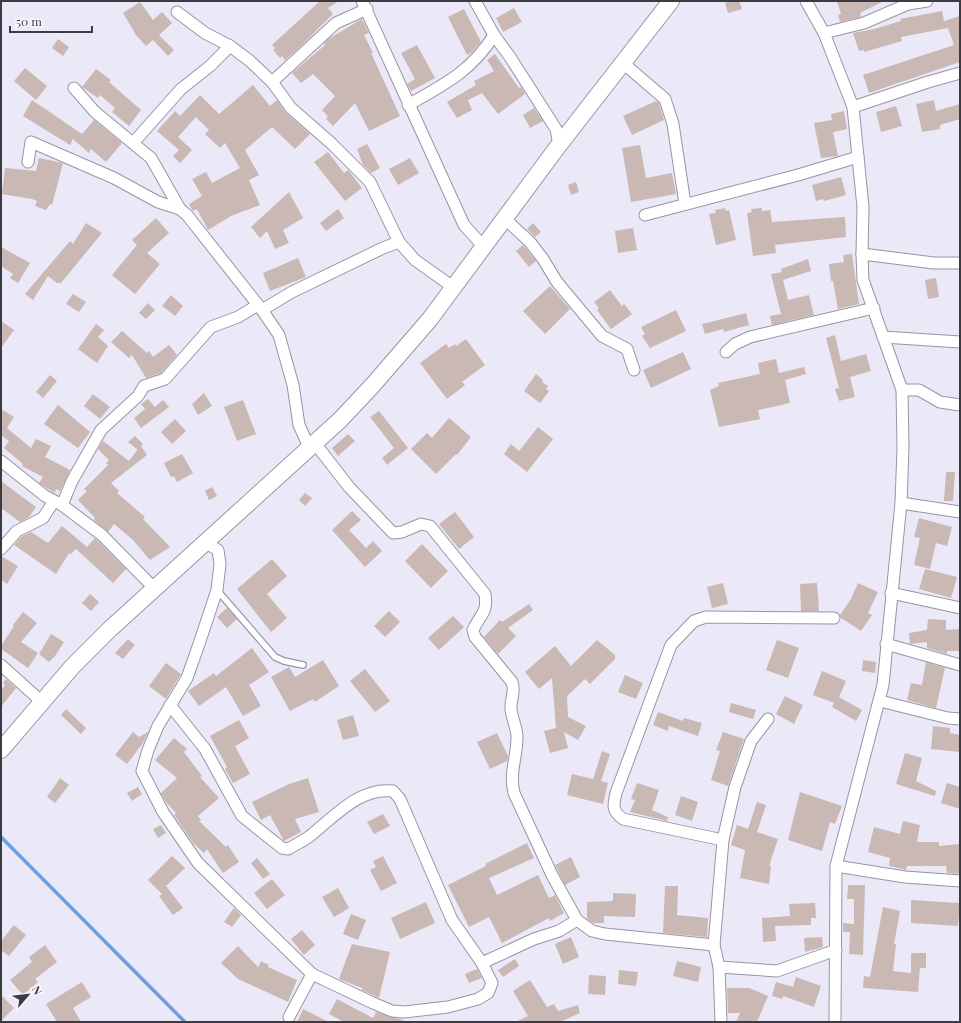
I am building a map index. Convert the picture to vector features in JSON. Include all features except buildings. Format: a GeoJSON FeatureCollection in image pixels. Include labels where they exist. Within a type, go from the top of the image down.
{"type":"FeatureCollection","features":[{"type":"Feature","properties":{"kind":"main road"},"geometry":{"type":"LineString","coordinates":[[1,750],[72,667],[105,634],[340,420],[372,386],[430,319],[559,145],[671,1]]}},
{"type":"Feature","properties":{"kind":"street"},"geometry":{"type":"LineString","coordinates":[[475,1],[494,35],[510,57],[556,129],[559,145]]}},
{"type":"Feature","properties":{"kind":"street"},"geometry":{"type":"LineString","coordinates":[[806,1],[824,33],[853,107],[863,207],[863,280],[902,390],[903,448],[901,503],[880,701],[855,789],[836,866],[835,1022]]}},
{"type":"Feature","properties":{"kind":"street"},"geometry":{"type":"LineString","coordinates":[[824,33],[864,23],[908,4],[927,1]]}},
{"type":"Feature","properties":{"kind":"street"},"geometry":{"type":"LineString","coordinates":[[272,82],[336,23],[365,5],[408,105],[422,131],[464,225],[483,246]]}},
{"type":"Feature","properties":{"kind":"street"},"geometry":{"type":"LineString","coordinates":[[177,12],[205,33],[230,46],[250,61],[272,82],[291,108],[332,144],[370,182],[399,242],[415,260],[453,287]]}},
{"type":"Feature","properties":{"kind":"street"},"geometry":{"type":"LineString","coordinates":[[408,105],[453,79],[483,53],[494,35]]}},
{"type":"Feature","properties":{"kind":"street"},"geometry":{"type":"LineString","coordinates":[[133,143],[181,89],[210,66],[230,46]]}},
{"type":"Feature","properties":{"kind":"street"},"geometry":{"type":"LineString","coordinates":[[623,63],[665,99],[673,124],[685,204]]}},
{"type":"Feature","properties":{"kind":"street"},"geometry":{"type":"LineString","coordinates":[[853,107],[960,73]]}},
{"type":"Feature","properties":{"kind":"street"},"geometry":{"type":"LineString","coordinates":[[74,88],[95,112],[150,158],[180,209],[187,215],[260,307],[278,335],[282,345],[293,385],[299,425],[312,445],[349,487],[393,533],[402,532],[421,524],[430,526],[485,594],[487,606],[483,616],[473,630],[475,637],[512,682],[515,690],[511,699],[511,710],[517,735],[516,756],[511,779],[514,793],[552,875],[577,920],[592,931],[605,934],[714,945]]}},
{"type":"Feature","properties":{"kind":"street"},"geometry":{"type":"LineString","coordinates":[[28,162],[31,142],[114,178],[158,202],[180,209]]}},
{"type":"Feature","properties":{"kind":"street"},"geometry":{"type":"LineString","coordinates":[[645,215],[724,195],[858,157]]}},
{"type":"Feature","properties":{"kind":"street"},"geometry":{"type":"LineString","coordinates":[[505,218],[530,242],[543,259],[557,282],[602,336],[627,349],[634,370]]}},
{"type":"Feature","properties":{"kind":"street"},"geometry":{"type":"LineString","coordinates":[[1,549],[17,531],[43,518],[58,504],[101,430],[138,396],[144,386],[165,379],[184,359],[210,327],[238,317],[383,248],[399,242]]}},
{"type":"Feature","properties":{"kind":"street"},"geometry":{"type":"LineString","coordinates":[[862,254],[934,262],[960,263]]}},
{"type":"Feature","properties":{"kind":"street"},"geometry":{"type":"LineString","coordinates":[[726,352],[735,344],[750,337],[874,308]]}},
{"type":"Feature","properties":{"kind":"street"},"geometry":{"type":"LineString","coordinates":[[883,337],[960,342]]}},
{"type":"Feature","properties":{"kind":"street"},"geometry":{"type":"LineString","coordinates":[[902,390],[919,390],[940,402],[960,405]]}},
{"type":"Feature","properties":{"kind":"street"},"geometry":{"type":"LineString","coordinates":[[1,461],[102,535],[155,589]]}},
{"type":"Feature","properties":{"kind":"street"},"geometry":{"type":"LineString","coordinates":[[901,503],[960,512]]}},
{"type":"Feature","properties":{"kind":"street"},"geometry":{"type":"LineString","coordinates":[[170,705],[205,749],[242,816],[282,848],[288,849],[309,836],[349,803],[384,790],[393,791],[400,799],[452,920],[482,963],[492,983],[488,993],[478,999],[448,1007],[404,1012],[392,1011],[312,974],[198,863],[163,812],[142,771],[148,750],[158,726],[170,705],[187,678],[217,590],[220,564],[218,550],[206,543]]}},
{"type":"Feature","properties":{"kind":"street"},"geometry":{"type":"LineString","coordinates":[[891,593],[960,608]]}},
{"type":"Feature","properties":{"kind":"street"},"geometry":{"type":"LineString","coordinates":[[723,840],[623,819],[615,814],[613,808],[616,793],[671,645],[694,620],[706,617],[834,618]]}},
{"type":"Feature","properties":{"kind":"street"},"geometry":{"type":"LineString","coordinates":[[886,644],[960,665]]}},
{"type":"Feature","properties":{"kind":"street"},"geometry":{"type":"LineString","coordinates":[[1,665],[42,702]]}},
{"type":"Feature","properties":{"kind":"street"},"geometry":{"type":"LineString","coordinates":[[880,701],[948,718],[960,719]]}},
{"type":"Feature","properties":{"kind":"street"},"geometry":{"type":"LineString","coordinates":[[722,1022],[719,967],[714,945],[723,840],[735,787],[748,748],[751,741],[768,719]]}},
{"type":"Feature","properties":{"kind":"street"},"geometry":{"type":"LineString","coordinates":[[836,866],[905,877],[960,881]]}},
{"type":"Feature","properties":{"kind":"street"},"geometry":{"type":"LineString","coordinates":[[482,963],[534,939],[559,931],[577,920]]}},
{"type":"Feature","properties":{"kind":"street"},"geometry":{"type":"LineString","coordinates":[[719,967],[777,971],[836,950]]}},
{"type":"Feature","properties":{"kind":"street"},"geometry":{"type":"LineString","coordinates":[[289,1017],[312,974]]}},
{"type":"Feature","properties":{"kind":"lane"},"geometry":{"type":"LineString","coordinates":[[217,590],[275,657],[284,661],[303,665]]}},
{"type":"Feature","properties":{"kind":"waterway"},"geometry":{"type":"LineString","coordinates":[[1,837],[185,1022]]}}]}
